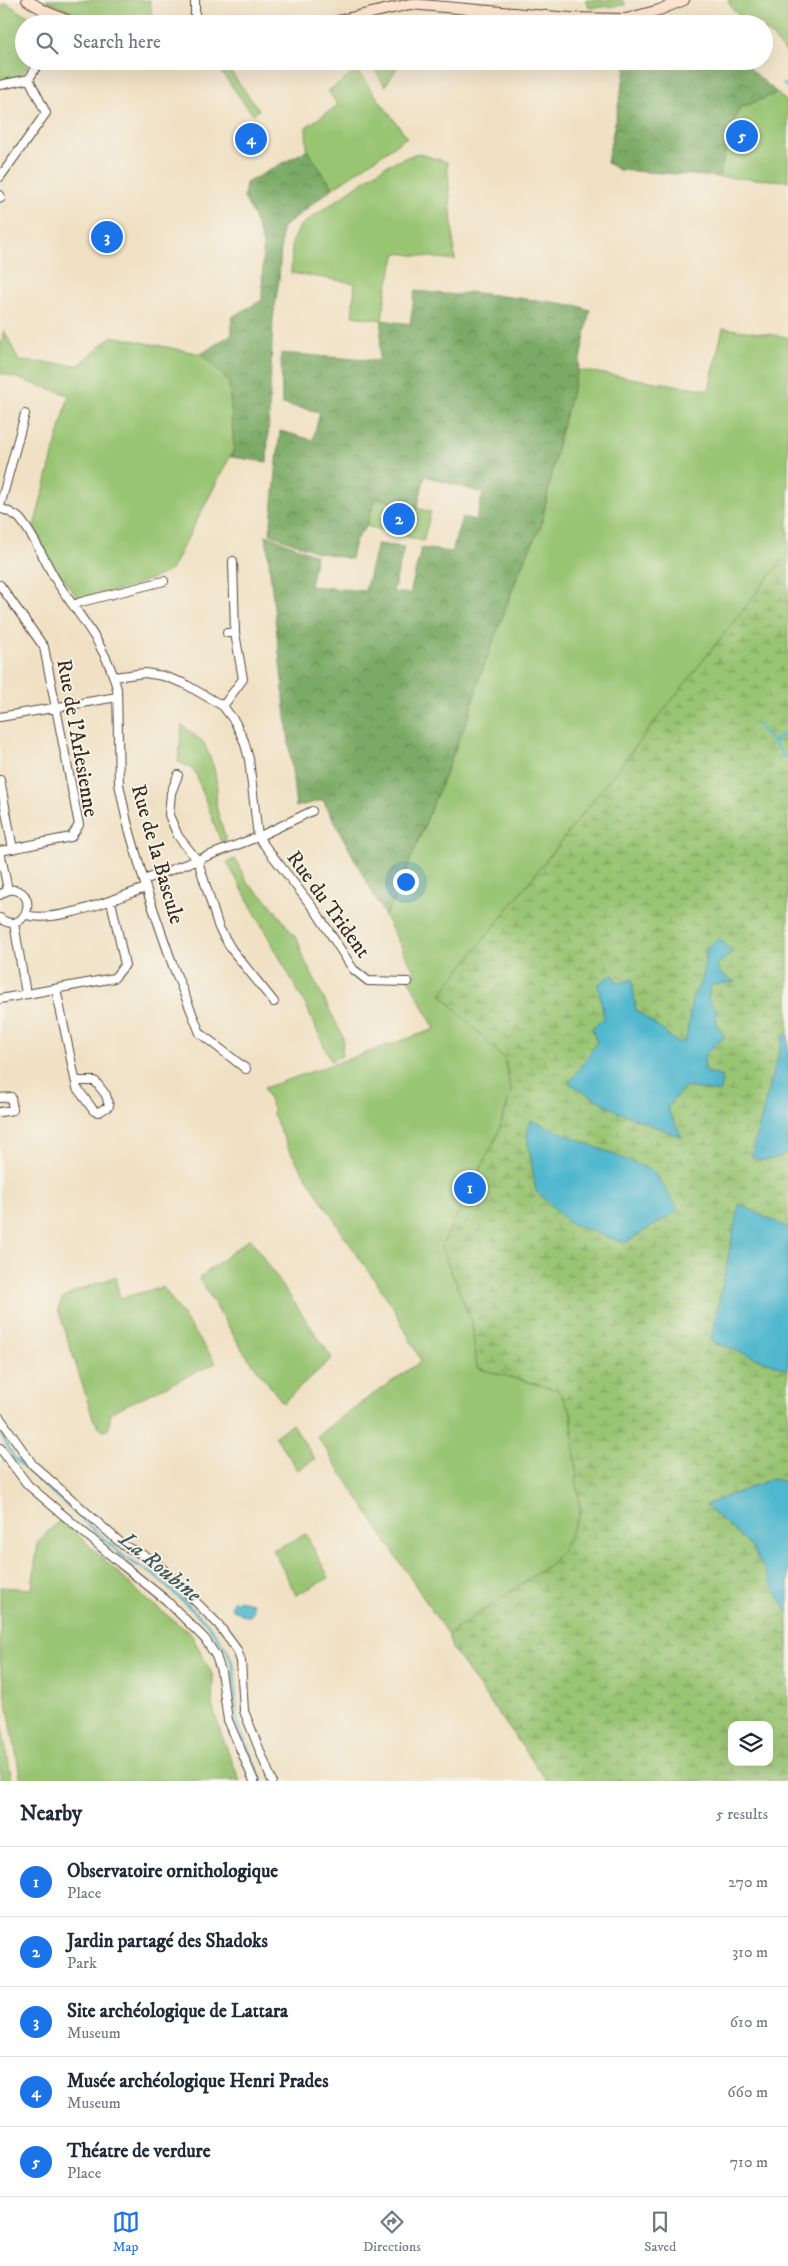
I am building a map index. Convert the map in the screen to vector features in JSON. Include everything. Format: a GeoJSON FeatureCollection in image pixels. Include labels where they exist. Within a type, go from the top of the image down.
{"type":"FeatureCollection","features":[{"type":"Feature","properties":{"kind":"street"},"geometry":{"type":"LineString","coordinates":[[27,0],[54,15]]}},
{"type":"Feature","properties":{"kind":"street"},"geometry":{"type":"LineString","coordinates":[[195,0],[196,15]]}},
{"type":"Feature","properties":{"kind":"street"},"geometry":{"type":"LineString","coordinates":[[644,15],[684,0]]}},
{"type":"Feature","properties":{"kind":"street"},"geometry":{"type":"LineString","coordinates":[[363,15],[425,2],[552,15]]}},
{"type":"Feature","properties":{"kind":"street"},"geometry":{"type":"LineString","coordinates":[[0,85],[29,79],[34,70]]}},
{"type":"Feature","properties":{"kind":"street"},"geometry":{"type":"LineString","coordinates":[[0,177],[46,113],[29,79]]}},
{"type":"Feature","properties":{"kind":"street"},"geometry":{"type":"LineString","coordinates":[[0,507],[25,414]]}},
{"type":"Feature","properties":{"kind":"street","name":"Rue de la Bascule"},"geometry":{"type":"LineString","coordinates":[[0,507],[19,518],[98,643],[114,677],[119,784],[127,822],[145,884],[173,966],[200,1033],[246,1069]]}},
{"type":"Feature","properties":{"kind":"street"},"geometry":{"type":"LineString","coordinates":[[223,706],[243,679],[231,633],[233,561]]}},
{"type":"Feature","properties":{"kind":"street"},"geometry":{"type":"LineString","coordinates":[[74,606],[81,602],[164,581]]}},
{"type":"Feature","properties":{"kind":"street","name":"Rue de l'Arlesienne"},"geometry":{"type":"LineString","coordinates":[[0,585],[44,646],[79,825],[71,838],[0,851]]}},
{"type":"Feature","properties":{"kind":"street"},"geometry":{"type":"LineString","coordinates":[[114,677],[145,673],[163,676],[183,683],[223,706],[244,741],[249,759],[258,837]]}},
{"type":"Feature","properties":{"kind":"street"},"geometry":{"type":"LineString","coordinates":[[0,717],[116,697]]}},
{"type":"Feature","properties":{"kind":"street"},"geometry":{"type":"LineString","coordinates":[[178,775],[171,793],[168,815],[178,836],[198,861],[219,928],[232,950],[274,1002]]}},
{"type":"Feature","properties":{"kind":"street"},"geometry":{"type":"LineString","coordinates":[[0,780],[13,849]]}},
{"type":"Feature","properties":{"kind":"street"},"geometry":{"type":"LineString","coordinates":[[26,914],[37,918],[111,901],[145,884],[258,837],[312,811]]}},
{"type":"Feature","properties":{"kind":"street","name":"Rue du Trident"},"geometry":{"type":"LineString","coordinates":[[258,837],[317,913],[353,969],[368,981],[408,982]]}},
{"type":"Feature","properties":{"kind":"street"},"geometry":{"type":"LineString","coordinates":[[0,851],[8,890]]}},
{"type":"Feature","properties":{"kind":"street"},"geometry":{"type":"LineString","coordinates":[[0,894],[13,890],[23,894],[28,904],[26,914],[14,923],[1,920]]}},
{"type":"Feature","properties":{"kind":"street"},"geometry":{"type":"LineString","coordinates":[[0,999],[114,978],[125,965],[111,901]]}},
{"type":"Feature","properties":{"kind":"street"},"geometry":{"type":"LineString","coordinates":[[14,923],[26,994]]}},
{"type":"Feature","properties":{"kind":"street"},"geometry":{"type":"LineString","coordinates":[[56,989],[76,1081],[84,1099],[94,1111],[99,1112],[109,1106],[106,1095],[95,1081],[76,1081]]}},
{"type":"Feature","properties":{"kind":"street"},"geometry":{"type":"LineString","coordinates":[[0,1098],[10,1097],[13,1110],[0,1112]]}},
{"type":"Feature","properties":{"kind":"street"},"geometry":{"type":"LineString","coordinates":[[0,1418],[33,1465],[124,1545],[155,1561],[218,1624],[228,1637],[237,1650],[241,1661],[244,1711],[248,1726],[272,1781]]}},
{"type":"Feature","properties":{"kind":"street"},"geometry":{"type":"LineString","coordinates":[[0,1448],[28,1485],[166,1600],[205,1638],[216,1656],[221,1671],[228,1720],[254,1781]]}},
{"type":"Feature","properties":{"kind":"green space"},"geometry":{"type":"Polygon","coordinates":[[[46,0],[150,0],[152,15],[81,15],[46,0]]]}},
{"type":"Feature","properties":{"kind":"green space"},"geometry":{"type":"Polygon","coordinates":[[[585,0],[622,0],[626,5],[590,8],[585,0]]]}},
{"type":"Feature","properties":{"kind":"green space"},"geometry":{"type":"Polygon","coordinates":[[[728,0],[788,0],[788,55],[773,37],[773,15],[738,15],[728,0]]]}},
{"type":"Feature","properties":{"kind":"green space"},"geometry":{"type":"Polygon","coordinates":[[[5,3],[26,15],[15,15],[15,70],[25,70],[19,78],[0,81],[0,10],[5,3]]]}},
{"type":"Feature","properties":{"kind":"green space"},"geometry":{"type":"Polygon","coordinates":[[[220,70],[229,70],[259,110],[253,115],[220,70]]]}},
{"type":"Feature","properties":{"kind":"green space"},"geometry":{"type":"Polygon","coordinates":[[[375,70],[396,70],[385,86],[375,70]]]}},
{"type":"Feature","properties":{"kind":"green space"},"geometry":{"type":"Polygon","coordinates":[[[625,70],[752,70],[777,93],[740,108],[731,128],[719,177],[619,170],[607,163],[625,70]]]}},
{"type":"Feature","properties":{"kind":"green space"},"geometry":{"type":"Polygon","coordinates":[[[357,71],[407,137],[333,188],[307,150],[306,127],[338,105],[328,91],[357,71]]]}},
{"type":"Feature","properties":{"kind":"green space"},"geometry":{"type":"Polygon","coordinates":[[[777,93],[788,103],[788,181],[719,177],[731,128],[740,108],[777,93]]]}},
{"type":"Feature","properties":{"kind":"green space"},"geometry":{"type":"Polygon","coordinates":[[[307,150],[333,188],[282,228],[279,279],[273,319],[267,462],[231,457],[234,449],[229,382],[201,354],[232,334],[232,317],[262,300],[263,245],[253,214],[244,198],[246,183],[307,150]]]}},
{"type":"Feature","properties":{"kind":"green space"},"geometry":{"type":"Polygon","coordinates":[[[417,153],[447,162],[455,260],[396,253],[387,286],[382,320],[352,316],[355,283],[291,273],[292,243],[300,226],[385,166],[417,153]]]}},
{"type":"Feature","properties":{"kind":"green space"},"geometry":{"type":"Polygon","coordinates":[[[415,291],[456,295],[470,292],[575,305],[590,310],[578,370],[560,434],[541,526],[519,572],[478,682],[470,712],[396,896],[385,916],[323,800],[296,807],[266,535],[316,555],[310,586],[365,591],[377,544],[404,547],[393,592],[410,594],[421,548],[452,552],[462,517],[476,520],[483,493],[425,476],[417,508],[376,498],[366,526],[355,541],[351,559],[317,552],[270,534],[280,431],[313,440],[320,412],[282,404],[281,353],[379,361],[382,320],[410,324],[415,291]]]}},
{"type":"Feature","properties":{"kind":"green space"},"geometry":{"type":"Polygon","coordinates":[[[723,328],[788,337],[788,566],[782,560],[441,994],[505,1060],[511,1093],[497,1136],[441,1247],[472,1322],[477,1368],[558,1390],[571,1411],[580,1514],[563,1551],[549,1565],[448,1635],[317,1436],[421,1361],[392,1305],[347,1240],[288,1148],[264,1088],[435,1029],[407,976],[416,975],[385,916],[396,896],[470,712],[478,682],[519,572],[541,526],[560,434],[578,370],[709,390],[723,328]]]}},
{"type":"Feature","properties":{"kind":"green space"},"geometry":{"type":"Polygon","coordinates":[[[4,330],[19,361],[79,365],[112,336],[201,354],[229,382],[234,449],[171,570],[125,588],[77,597],[51,563],[33,530],[69,395],[0,373],[0,347],[4,330]]]}},
{"type":"Feature","properties":{"kind":"green space"},"geometry":{"type":"Polygon","coordinates":[[[376,498],[431,512],[423,541],[366,526],[376,498]]]}},
{"type":"Feature","properties":{"kind":"green space"},"geometry":{"type":"Polygon","coordinates":[[[782,560],[788,566],[788,1781],[547,1781],[452,1649],[448,1635],[549,1565],[562,1551],[580,1514],[571,1411],[558,1390],[477,1368],[472,1322],[441,1247],[497,1136],[511,1093],[505,1060],[441,994],[782,560]]]}},
{"type":"Feature","properties":{"kind":"green space"},"geometry":{"type":"Polygon","coordinates":[[[182,725],[204,743],[214,768],[217,785],[216,806],[226,840],[221,842],[195,772],[178,762],[182,725]]]}},
{"type":"Feature","properties":{"kind":"green space"},"geometry":{"type":"Polygon","coordinates":[[[235,859],[248,884],[268,901],[299,942],[301,953],[343,1037],[342,1056],[331,1061],[305,1004],[227,862],[235,859]]]}},
{"type":"Feature","properties":{"kind":"green space"},"geometry":{"type":"Polygon","coordinates":[[[250,1238],[332,1358],[283,1403],[243,1351],[199,1278],[250,1238]]]}},
{"type":"Feature","properties":{"kind":"green space"},"geometry":{"type":"Polygon","coordinates":[[[115,1277],[120,1298],[163,1287],[216,1363],[111,1412],[108,1430],[103,1431],[94,1421],[58,1309],[62,1299],[78,1290],[115,1277]]]}},
{"type":"Feature","properties":{"kind":"green space"},"geometry":{"type":"Polygon","coordinates":[[[292,1424],[315,1459],[298,1470],[275,1436],[292,1424]]]}},
{"type":"Feature","properties":{"kind":"green space"},"geometry":{"type":"Polygon","coordinates":[[[61,1519],[145,1598],[191,1634],[213,1676],[212,1705],[240,1781],[21,1781],[0,1663],[0,1587],[32,1589],[38,1541],[61,1519]]]}},
{"type":"Feature","properties":{"kind":"green space"},"geometry":{"type":"Polygon","coordinates":[[[306,1534],[329,1578],[296,1595],[273,1550],[306,1534]]]}},
{"type":"Feature","properties":{"kind":"green space"},"geometry":{"type":"Polygon","coordinates":[[[0,1715],[12,1781],[0,1781],[0,1715]]]}},
{"type":"Feature","properties":{"kind":"water"},"geometry":{"type":"Polygon","coordinates":[[[719,938],[732,952],[717,965],[719,973],[735,982],[711,985],[708,999],[716,1009],[717,1026],[725,1036],[704,1055],[705,1071],[722,1077],[720,1092],[684,1087],[667,1108],[682,1137],[618,1112],[569,1083],[597,1043],[592,1028],[604,1018],[598,985],[612,974],[618,983],[632,979],[636,1010],[677,1042],[686,1041],[692,999],[703,978],[706,950],[719,938]]]}},
{"type":"Feature","properties":{"kind":"water"},"geometry":{"type":"Polygon","coordinates":[[[784,1034],[788,1035],[788,1152],[775,1159],[765,1160],[751,1156],[784,1034]]]}},
{"type":"Feature","properties":{"kind":"water"},"geometry":{"type":"Polygon","coordinates":[[[531,1120],[653,1171],[679,1210],[625,1243],[569,1223],[536,1191],[527,1135],[531,1120]]]}},
{"type":"Feature","properties":{"kind":"water"},"geometry":{"type":"Polygon","coordinates":[[[739,1204],[788,1228],[788,1370],[711,1341],[739,1204]]]}},
{"type":"Feature","properties":{"kind":"water"},"geometry":{"type":"Polygon","coordinates":[[[772,1479],[788,1482],[788,1613],[751,1546],[705,1505],[772,1479]]]}},
{"type":"Feature","properties":{"kind":"water"},"geometry":{"type":"Polygon","coordinates":[[[239,1600],[252,1603],[253,1613],[250,1616],[245,1616],[231,1608],[233,1601],[239,1600]]]}},
{"type":"Feature","properties":{"kind":"waterway"},"geometry":{"type":"LineString","coordinates":[[784,84],[788,88]]}},
{"type":"Feature","properties":{"kind":"waterway"},"geometry":{"type":"LineString","coordinates":[[756,723],[788,760]]}},
{"type":"Feature","properties":{"kind":"waterway"},"geometry":{"type":"LineString","coordinates":[[773,742],[788,729]]}},
{"type":"Feature","properties":{"kind":"waterway","name":"La Roubine"},"geometry":{"type":"LineString","coordinates":[[0,1432],[14,1458],[125,1558],[153,1574],[206,1622],[227,1650],[234,1668],[237,1723],[262,1781]]}},
{"type":"Feature","properties":{"kind":"place","name":"Théatre de verdure"},"geometry":{"type":"Point","coordinates":[742,136]}},
{"type":"Feature","properties":{"kind":"place","name":"Musée archéologique Henri Prades"},"geometry":{"type":"Point","coordinates":[251,139]}},
{"type":"Feature","properties":{"kind":"place","name":"Site archéologique de Lattara"},"geometry":{"type":"Point","coordinates":[107,237]}},
{"type":"Feature","properties":{"kind":"place","name":"Jardin partagé des Shadoks"},"geometry":{"type":"Point","coordinates":[399,519]}},
{"type":"Feature","properties":{"kind":"place","name":"Observatoire ornithologique"},"geometry":{"type":"Point","coordinates":[470,1188]}}]}
